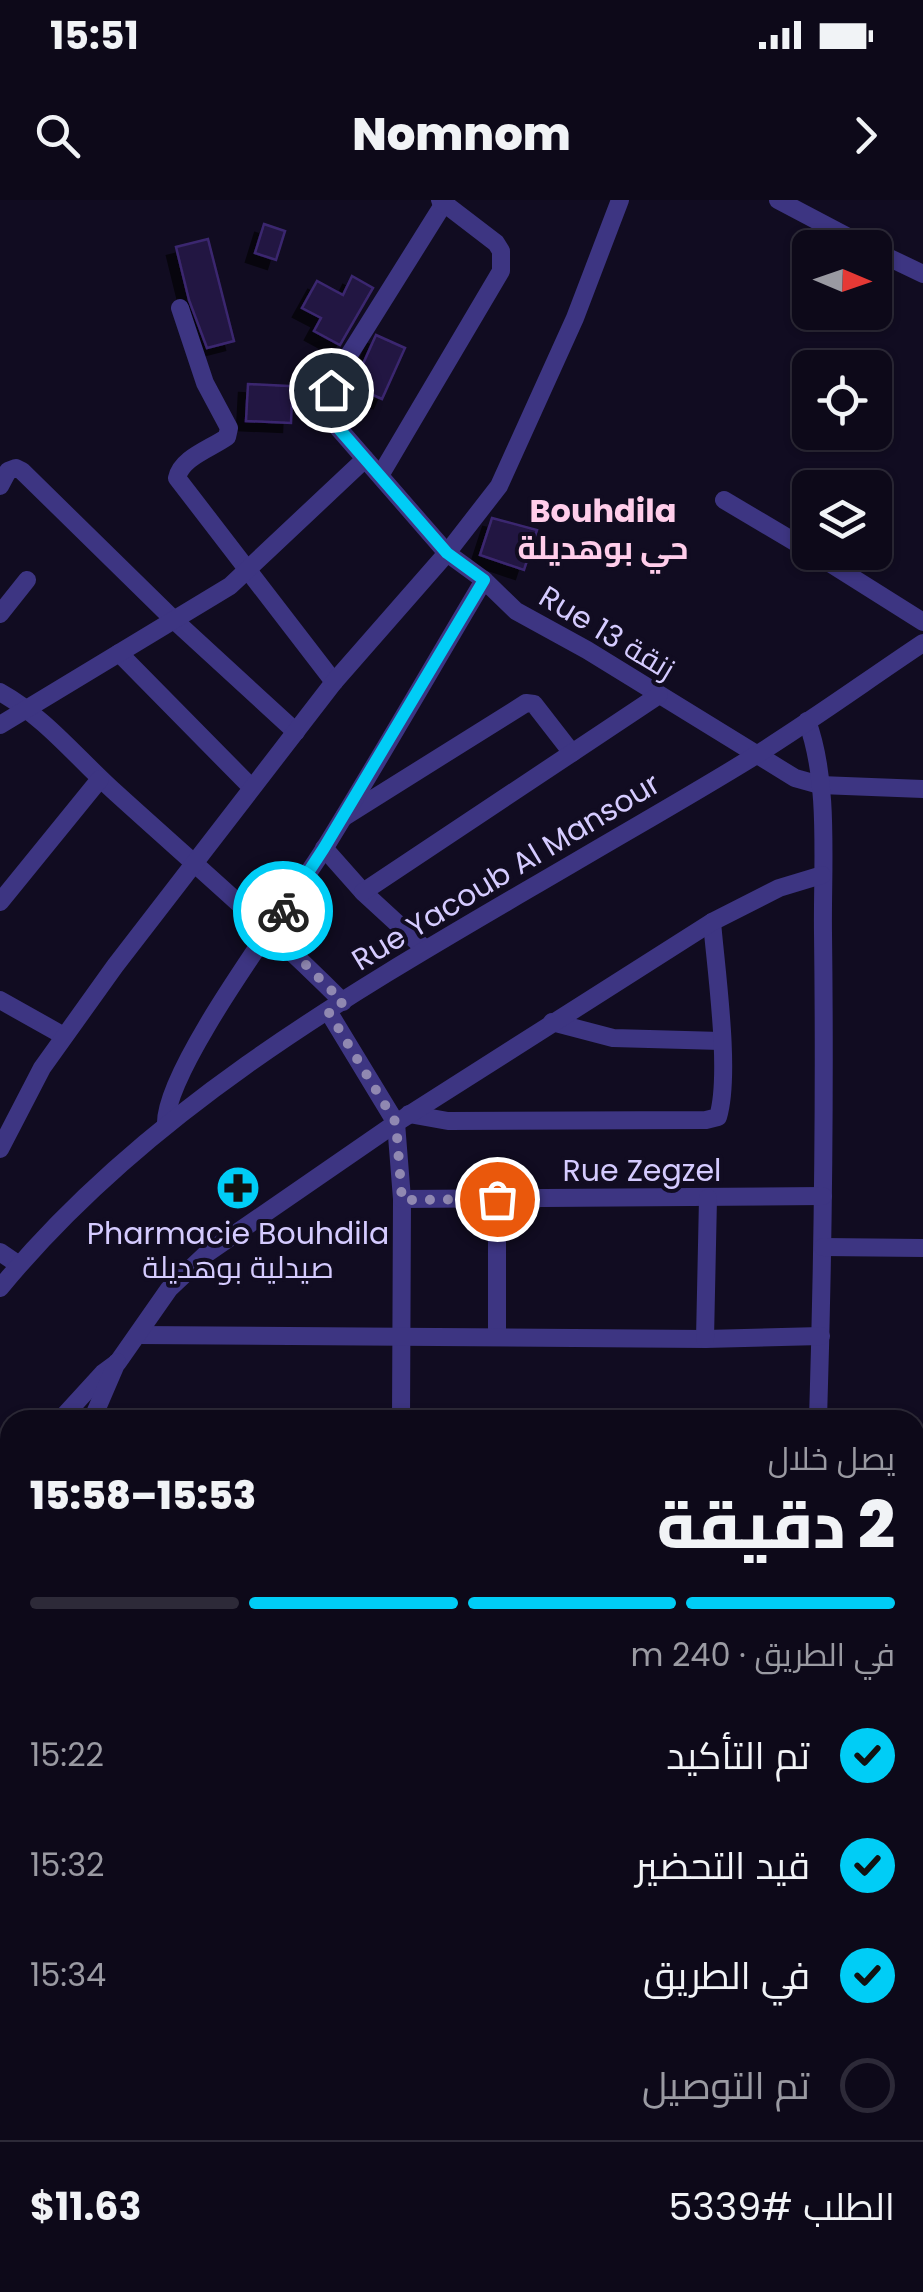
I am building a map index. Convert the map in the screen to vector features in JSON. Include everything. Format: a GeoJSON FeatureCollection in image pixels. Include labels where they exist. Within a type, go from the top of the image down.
{"type":"FeatureCollection","features":[{"type":"Feature","properties":{"kind":"street"},"geometry":{"type":"LineString","coordinates":[[0,1149],[35,1081],[64,1036],[250,787],[334,682],[480,513],[510,465],[575,318],[620,200]]}},
{"type":"Feature","properties":{"kind":"street"},"geometry":{"type":"LineString","coordinates":[[778,200],[836,230]]}},
{"type":"Feature","properties":{"kind":"street"},"geometry":{"type":"LineString","coordinates":[[381,474],[501,271],[502,251],[496,243],[444,201]]}},
{"type":"Feature","properties":{"kind":"street","name":"Rue 13 زنقة"},"geometry":{"type":"LineString","coordinates":[[444,201],[339,372],[328,403],[333,422],[447,553],[484,580],[516,611],[795,778],[820,785],[923,790]]}},
{"type":"Feature","properties":{"kind":"street"},"geometry":{"type":"LineString","coordinates":[[892,259],[923,274]]}},
{"type":"Feature","properties":{"kind":"street"},"geometry":{"type":"LineString","coordinates":[[180,308],[204,383],[229,428],[226,438],[184,463],[177,478],[334,682]]}},
{"type":"Feature","properties":{"kind":"street"},"geometry":{"type":"LineString","coordinates":[[0,725],[247,572],[365,459]]}},
{"type":"Feature","properties":{"kind":"street"},"geometry":{"type":"LineString","coordinates":[[0,486],[8,471],[22,471],[174,620],[296,732]]}},
{"type":"Feature","properties":{"kind":"street"},"geometry":{"type":"LineString","coordinates":[[724,500],[792,541]]}},
{"type":"Feature","properties":{"kind":"street"},"geometry":{"type":"LineString","coordinates":[[840,570],[923,622]]}},
{"type":"Feature","properties":{"kind":"street"},"geometry":{"type":"LineString","coordinates":[[0,614],[28,580]]}},
{"type":"Feature","properties":{"kind":"street"},"geometry":{"type":"LineString","coordinates":[[166,1124],[165,1108],[175,1083],[324,848],[484,580]]}},
{"type":"Feature","properties":{"kind":"street","name":"Rue Yacoub Al Mansour"},"geometry":{"type":"LineString","coordinates":[[0,1288],[19,1265],[166,1124],[224,1079],[426,950],[755,756],[923,643]]}},
{"type":"Feature","properties":{"kind":"street"},"geometry":{"type":"LineString","coordinates":[[119,653],[250,787]]}},
{"type":"Feature","properties":{"kind":"street"},"geometry":{"type":"LineString","coordinates":[[0,692],[28,710],[271,930],[336,1006],[402,1118],[402,1410]]}},
{"type":"Feature","properties":{"kind":"street"},"geometry":{"type":"LineString","coordinates":[[363,892],[659,695]]}},
{"type":"Feature","properties":{"kind":"street"},"geometry":{"type":"LineString","coordinates":[[342,818],[526,703],[534,704],[572,753]]}},
{"type":"Feature","properties":{"kind":"street"},"geometry":{"type":"LineString","coordinates":[[806,721],[816,751],[820,785],[822,875],[823,1246],[818,1410]]}},
{"type":"Feature","properties":{"kind":"street"},"geometry":{"type":"LineString","coordinates":[[0,902],[100,779]]}},
{"type":"Feature","properties":{"kind":"street"},"geometry":{"type":"LineString","coordinates":[[324,848],[363,892],[426,950]]}},
{"type":"Feature","properties":{"kind":"street"},"geometry":{"type":"LineString","coordinates":[[96,1410],[118,1362],[169,1289],[206,1254],[402,1118],[712,922],[779,888],[822,875]]}},
{"type":"Feature","properties":{"kind":"street"},"geometry":{"type":"LineString","coordinates":[[402,1118],[706,1120],[718,1116],[722,1104],[721,1041],[712,922]]}},
{"type":"Feature","properties":{"kind":"street"},"geometry":{"type":"LineString","coordinates":[[0,1000],[64,1036]]}},
{"type":"Feature","properties":{"kind":"street"},"geometry":{"type":"LineString","coordinates":[[552,1022],[613,1038],[721,1041]]}},
{"type":"Feature","properties":{"kind":"street","name":"Rue Zegzel"},"geometry":{"type":"LineString","coordinates":[[402,1200],[823,1196]]}},
{"type":"Feature","properties":{"kind":"street"},"geometry":{"type":"LineString","coordinates":[[705,1339],[708,1198]]}},
{"type":"Feature","properties":{"kind":"street"},"geometry":{"type":"LineString","coordinates":[[497,1199],[497,1337]]}},
{"type":"Feature","properties":{"kind":"street"},"geometry":{"type":"LineString","coordinates":[[823,1246],[923,1248]]}},
{"type":"Feature","properties":{"kind":"street"},"geometry":{"type":"LineString","coordinates":[[0,1252],[19,1265]]}},
{"type":"Feature","properties":{"kind":"street"},"geometry":{"type":"LineString","coordinates":[[138,1335],[705,1339],[821,1336]]}},
{"type":"Feature","properties":{"kind":"street"},"geometry":{"type":"LineString","coordinates":[[69,1410],[118,1362]]}},
{"type":"Feature","properties":{"kind":"building"},"geometry":{"type":"Polygon","coordinates":[[[264,224],[285,231],[276,260],[255,253],[264,224]]]}},
{"type":"Feature","properties":{"kind":"building"},"geometry":{"type":"Polygon","coordinates":[[[208,239],[234,341],[207,348],[189,300],[176,247],[208,239]]]}},
{"type":"Feature","properties":{"kind":"building"},"geometry":{"type":"Polygon","coordinates":[[[352,276],[373,288],[340,345],[314,331],[321,318],[302,308],[317,281],[343,295],[352,276]]]}},
{"type":"Feature","properties":{"kind":"building"},"geometry":{"type":"Polygon","coordinates":[[[376,335],[405,348],[382,399],[353,386],[376,335]]]}},
{"type":"Feature","properties":{"kind":"building"},"geometry":{"type":"Polygon","coordinates":[[[248,384],[308,387],[308,401],[292,400],[291,423],[246,421],[248,384]]]}},
{"type":"Feature","properties":{"kind":"building"},"geometry":{"type":"Polygon","coordinates":[[[492,518],[537,530],[524,570],[480,555],[492,518]]]}},
{"type":"Feature","properties":{"kind":"way so far"},"geometry":{"type":"LineString","coordinates":[[283,911],[271,930],[343,1002],[328,1011],[396,1123],[402,1200],[497,1199]]}},
{"type":"Feature","properties":{"kind":"place","name":"Pharmacie Bouhdila صيدلية بوهديلة"},"geometry":{"type":"Point","coordinates":[238,1188]}},
{"type":"Feature","properties":{"kind":"district","name":"Bouhdila حي بوهديلة"},"geometry":{"type":"Point","coordinates":[603,530]}},
{"type":"Feature","properties":{"kind":"route"},"geometry":{"type":"LineString","coordinates":[[283,911],[484,580],[447,553],[333,422],[328,403],[331,390]]}}]}
